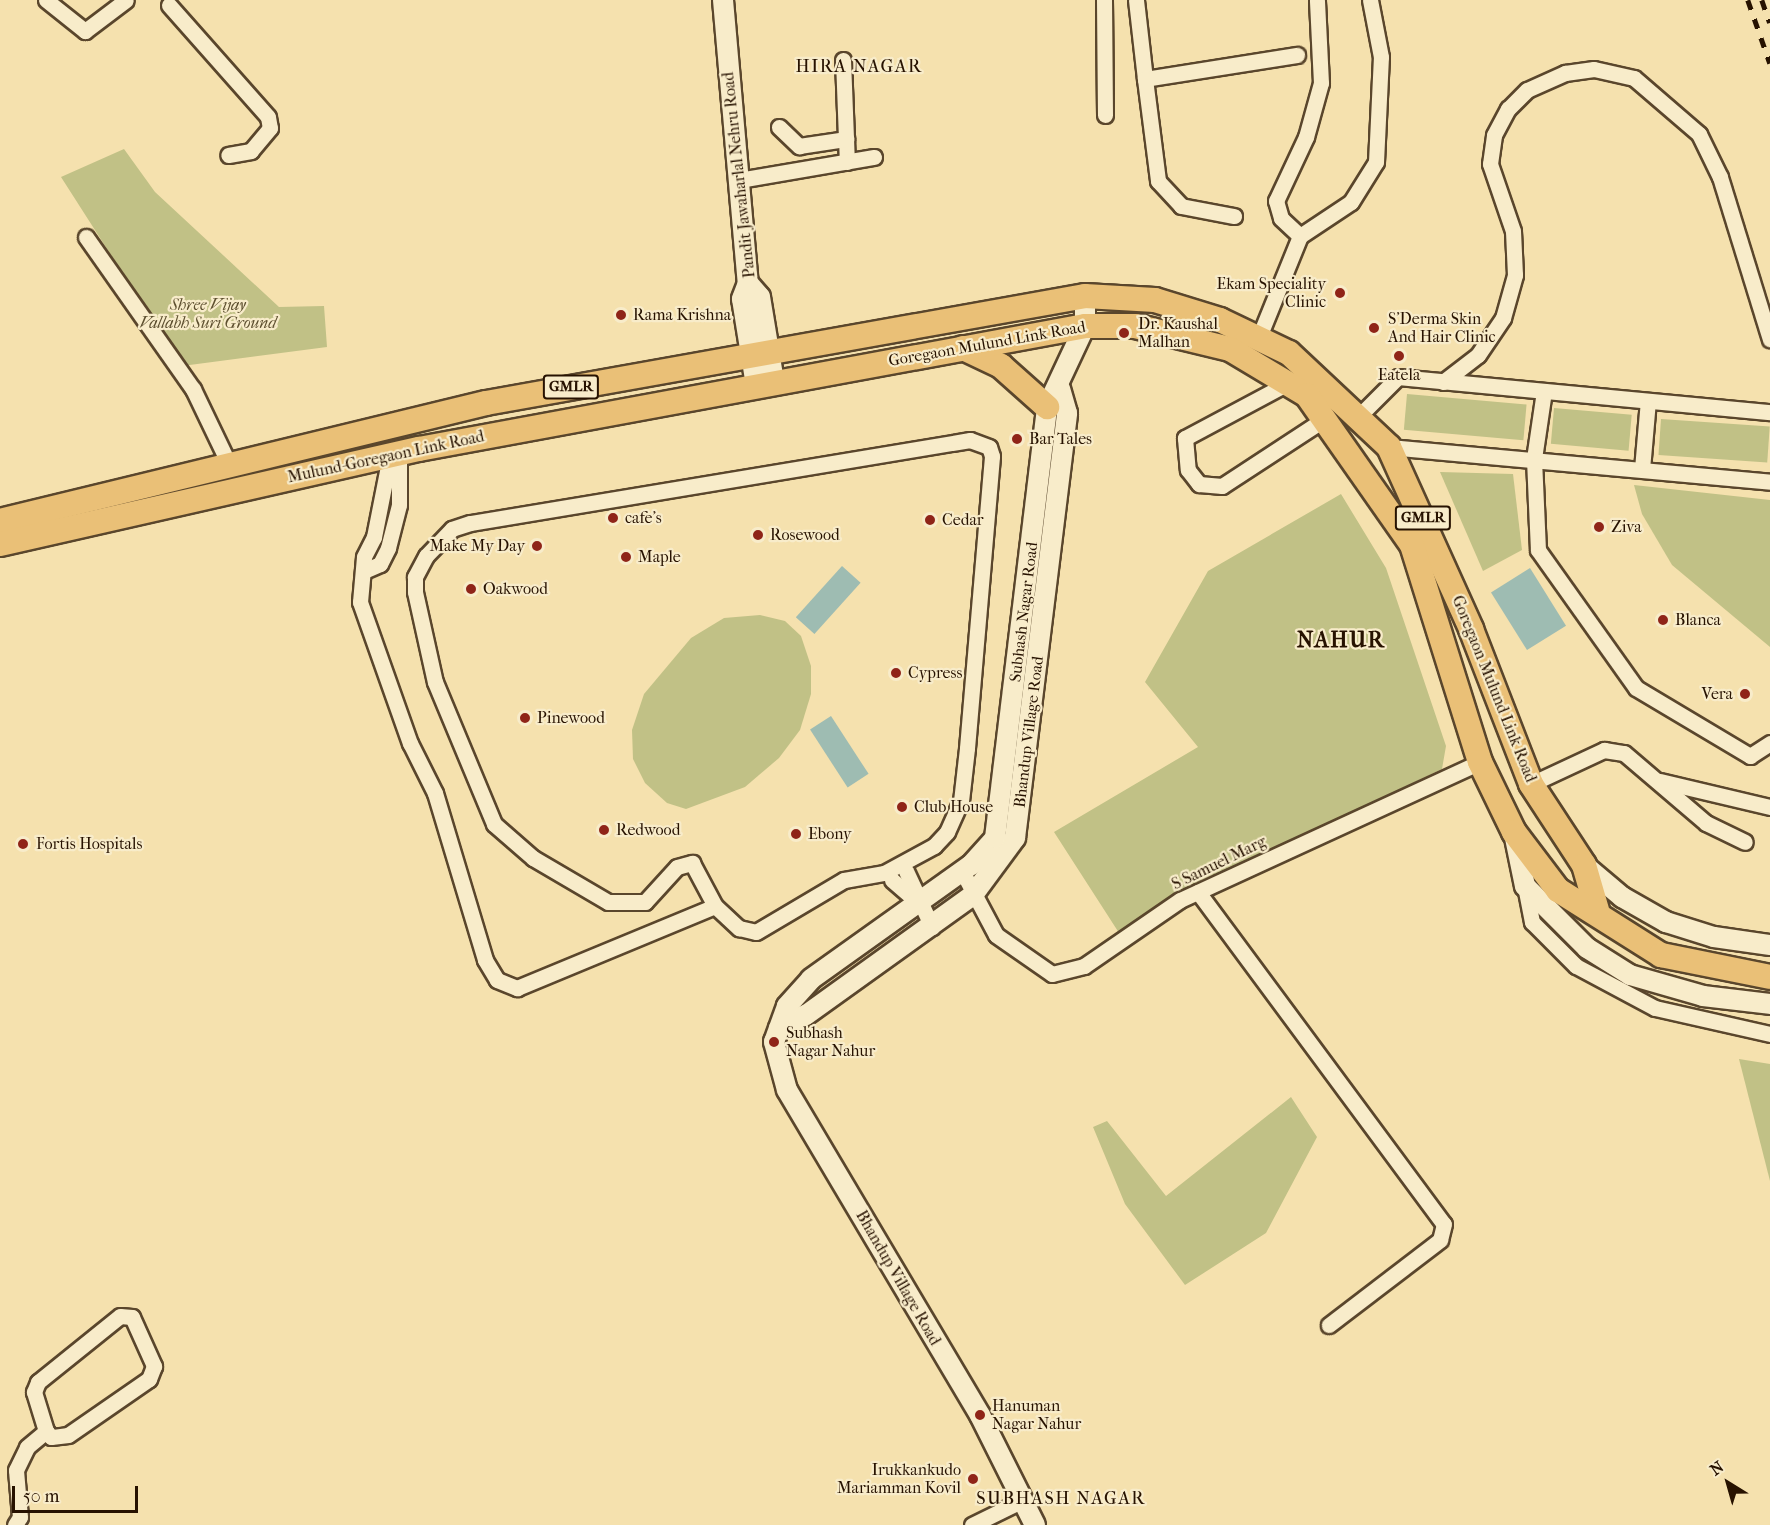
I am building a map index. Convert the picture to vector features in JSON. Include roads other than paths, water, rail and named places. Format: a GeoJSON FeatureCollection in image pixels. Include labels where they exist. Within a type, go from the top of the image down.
{"type":"FeatureCollection","features":[{"type":"Feature","properties":{"kind":"main road","name":"Goregaon Mulund Link Road"},"geometry":{"type":"LineString","coordinates":[[760,353],[1085,296],[1155,300],[1259,337],[1289,353],[1389,447],[1471,629],[1531,784],[1584,865],[1597,910]]}},
{"type":"Feature","properties":{"kind":"main road","name":"Goregaon Mulund Link Road"},"geometry":{"type":"LineString","coordinates":[[765,383],[1085,326],[1135,326],[1230,349],[1288,383],[1326,418],[1412,544],[1480,762],[1514,832],[1558,890],[1597,910]]}},
{"type":"Feature","properties":{"kind":"main road"},"geometry":{"type":"LineString","coordinates":[[963,348],[1001,366],[1053,398]]}},
{"type":"Feature","properties":{"kind":"main road","name":"Mulund-Goregaon Link Road"},"geometry":{"type":"LineString","coordinates":[[0,544],[79,512],[228,462],[486,403],[760,353]]}},
{"type":"Feature","properties":{"kind":"main road","name":"Mulund-Goregaon Link Road"},"geometry":{"type":"LineString","coordinates":[[0,521],[79,512],[395,455],[765,383]]}},
{"type":"Feature","properties":{"kind":"main road"},"geometry":{"type":"LineString","coordinates":[[1597,910],[1661,955],[1770,978]]}},
{"type":"Feature","properties":{"kind":"street"},"geometry":{"type":"LineString","coordinates":[[46,0],[85,31],[126,0]]}},
{"type":"Feature","properties":{"kind":"street","name":"Pandit Jawaharlal Nehru Road"},"geometry":{"type":"LineString","coordinates":[[723,0],[748,283],[742,299],[760,353]]}},
{"type":"Feature","properties":{"kind":"street"},"geometry":{"type":"LineString","coordinates":[[1104,0],[1105,115]]}},
{"type":"Feature","properties":{"kind":"street"},"geometry":{"type":"LineString","coordinates":[[1136,0],[1158,181],[1180,206],[1234,216]]}},
{"type":"Feature","properties":{"kind":"street"},"geometry":{"type":"LineString","coordinates":[[1300,236],[1281,218],[1276,201],[1306,137],[1321,83],[1317,0]]}},
{"type":"Feature","properties":{"kind":"street"},"geometry":{"type":"LineString","coordinates":[[1259,337],[1300,236],[1352,202],[1376,162],[1381,57],[1370,0]]}},
{"type":"Feature","properties":{"kind":"street"},"geometry":{"type":"LineString","coordinates":[[169,2],[268,117],[270,128],[251,151],[228,155]]}},
{"type":"Feature","properties":{"kind":"street"},"geometry":{"type":"LineString","coordinates":[[1145,79],[1297,55]]}},
{"type":"Feature","properties":{"kind":"street"},"geometry":{"type":"LineString","coordinates":[[843,60],[847,162]]}},
{"type":"Feature","properties":{"kind":"street"},"geometry":{"type":"LineString","coordinates":[[1443,382],[1478,355],[1503,318],[1515,275],[1514,231],[1490,164],[1494,135],[1508,109],[1527,90],[1565,73],[1594,69],[1634,78],[1700,134],[1720,177],[1770,340]]}},
{"type":"Feature","properties":{"kind":"street"},"geometry":{"type":"LineString","coordinates":[[779,127],[799,146],[801,169]]}},
{"type":"Feature","properties":{"kind":"street"},"geometry":{"type":"LineString","coordinates":[[799,146],[846,139]]}},
{"type":"Feature","properties":{"kind":"street"},"geometry":{"type":"LineString","coordinates":[[739,180],[874,157]]}},
{"type":"Feature","properties":{"kind":"street"},"geometry":{"type":"LineString","coordinates":[[86,237],[193,389],[228,462]]}},
{"type":"Feature","properties":{"kind":"street"},"geometry":{"type":"LineString","coordinates":[[1053,398],[1085,326],[1085,296]]}},
{"type":"Feature","properties":{"kind":"street"},"geometry":{"type":"LineString","coordinates":[[760,353],[765,383]]}},
{"type":"Feature","properties":{"kind":"street"},"geometry":{"type":"LineString","coordinates":[[1357,418],[1398,377],[1770,412]]}},
{"type":"Feature","properties":{"kind":"street"},"geometry":{"type":"LineString","coordinates":[[1288,383],[1185,438],[1188,470],[1199,484],[1222,486],[1326,418]]}},
{"type":"Feature","properties":{"kind":"street"},"geometry":{"type":"LineString","coordinates":[[1544,391],[1534,459],[1538,550],[1636,688],[1750,756],[1770,743]]}},
{"type":"Feature","properties":{"kind":"street","name":"Subhash Nagar Road"},"geometry":{"type":"LineString","coordinates":[[994,838],[1016,677],[1036,595],[1042,552],[1049,484],[1053,398]]}},
{"type":"Feature","properties":{"kind":"street"},"geometry":{"type":"LineString","coordinates":[[1642,469],[1648,400]]}},
{"type":"Feature","properties":{"kind":"street"},"geometry":{"type":"LineString","coordinates":[[980,440],[993,456],[967,748],[953,822],[934,846],[884,873],[844,880],[756,932],[739,928],[715,906],[692,863],[677,867],[645,902],[608,902],[533,858],[494,824],[435,682],[415,592],[415,577],[426,556],[452,529],[470,524],[980,440]]}},
{"type":"Feature","properties":{"kind":"street"},"geometry":{"type":"LineString","coordinates":[[1389,447],[1770,482]]}},
{"type":"Feature","properties":{"kind":"street"},"geometry":{"type":"LineString","coordinates":[[395,455],[374,537],[364,557],[366,570],[360,602],[410,743],[435,793],[485,960],[497,980],[507,987],[530,985],[715,906]]}},
{"type":"Feature","properties":{"kind":"street","name":"Bhandup Village Road"},"geometry":{"type":"LineString","coordinates":[[779,1028],[932,927],[973,895],[1005,858],[1015,838],[1036,679],[1036,595]]}},
{"type":"Feature","properties":{"kind":"street"},"geometry":{"type":"LineString","coordinates":[[1016,677],[1036,679]]}},
{"type":"Feature","properties":{"kind":"street"},"geometry":{"type":"LineString","coordinates":[[1531,784],[1604,750],[1624,753],[1706,823],[1745,842]]}},
{"type":"Feature","properties":{"kind":"street"},"geometry":{"type":"LineString","coordinates":[[1005,759],[1025,762]]}},
{"type":"Feature","properties":{"kind":"street","name":"S Samuel Marg"},"geometry":{"type":"LineString","coordinates":[[962,871],[996,935],[1052,974],[1084,966],[1198,892],[1480,762]]}},
{"type":"Feature","properties":{"kind":"street"},"geometry":{"type":"LineString","coordinates":[[1654,780],[1770,807]]}},
{"type":"Feature","properties":{"kind":"street"},"geometry":{"type":"LineString","coordinates":[[998,810],[1019,812]]}},
{"type":"Feature","properties":{"kind":"street"},"geometry":{"type":"LineString","coordinates":[[1514,832],[1532,922],[1576,966],[1655,1008],[1770,1034]]}},
{"type":"Feature","properties":{"kind":"street","name":"Bhandup Village Road"},"geometry":{"type":"LineString","coordinates":[[994,838],[962,871],[811,979],[787,1006],[774,1042],[787,1090],[980,1415],[1021,1502],[1035,1525]]}},
{"type":"Feature","properties":{"kind":"street"},"geometry":{"type":"LineString","coordinates":[[1584,865],[1622,897],[1666,922],[1714,937],[1770,945]]}},
{"type":"Feature","properties":{"kind":"street"},"geometry":{"type":"LineString","coordinates":[[906,871],[917,902],[932,927]]}},
{"type":"Feature","properties":{"kind":"street"},"geometry":{"type":"LineString","coordinates":[[892,880],[917,902]]}},
{"type":"Feature","properties":{"kind":"street"},"geometry":{"type":"LineString","coordinates":[[1525,886],[1587,948],[1630,975],[1703,996],[1770,1004]]}},
{"type":"Feature","properties":{"kind":"street"},"geometry":{"type":"LineString","coordinates":[[1198,892],[1444,1224],[1440,1240],[1329,1325]]}},
{"type":"Feature","properties":{"kind":"street"},"geometry":{"type":"LineString","coordinates":[[120,1316],[132,1317],[154,1366],[149,1379],[68,1435],[51,1437],[46,1431],[34,1392],[43,1375],[120,1316]]}},
{"type":"Feature","properties":{"kind":"street"},"geometry":{"type":"LineString","coordinates":[[15,1525],[20,1517],[15,1470],[27,1448],[46,1431]]}},
{"type":"Feature","properties":{"kind":"street"},"geometry":{"type":"LineString","coordinates":[[972,1525],[990,1521],[1021,1502]]}},
{"type":"Feature","properties":{"kind":"water"},"geometry":{"type":"Polygon","coordinates":[[[842,566],[861,583],[814,634],[796,617],[842,566]]]}},
{"type":"Feature","properties":{"kind":"water"},"geometry":{"type":"Polygon","coordinates":[[[1530,568],[1566,626],[1527,650],[1491,592],[1530,568]]]}},
{"type":"Feature","properties":{"kind":"water"},"geometry":{"type":"Polygon","coordinates":[[[831,716],[869,774],[848,787],[810,730],[831,716]]]}},
{"type":"Feature","properties":{"kind":"railway"},"geometry":{"type":"LineString","coordinates":[[1748,0],[1770,63]]}},
{"type":"Feature","properties":{"kind":"railway"},"geometry":{"type":"LineString","coordinates":[[1762,0],[1770,23]]}},
{"type":"Feature","properties":{"kind":"place","name":"Ekam Speciality Clinic"},"geometry":{"type":"Point","coordinates":[1340,293]}},
{"type":"Feature","properties":{"kind":"place","name":"Rama Krishna"},"geometry":{"type":"Point","coordinates":[621,315]}},
{"type":"Feature","properties":{"kind":"place","name":"S'Derma Skin And Hair Clinic"},"geometry":{"type":"Point","coordinates":[1374,328]}},
{"type":"Feature","properties":{"kind":"place","name":"Dr. Kaushal Malhan"},"geometry":{"type":"Point","coordinates":[1124,333]}},
{"type":"Feature","properties":{"kind":"place","name":"Eatela"},"geometry":{"type":"Point","coordinates":[1399,356]}},
{"type":"Feature","properties":{"kind":"place","name":"Bar Tales"},"geometry":{"type":"Point","coordinates":[1017,439]}},
{"type":"Feature","properties":{"kind":"place","name":"cafe's"},"geometry":{"type":"Point","coordinates":[613,518]}},
{"type":"Feature","properties":{"kind":"place","name":"Cedar"},"geometry":{"type":"Point","coordinates":[930,520]}},
{"type":"Feature","properties":{"kind":"place","name":"Ziva"},"geometry":{"type":"Point","coordinates":[1599,527]}},
{"type":"Feature","properties":{"kind":"place","name":"Rosewood"},"geometry":{"type":"Point","coordinates":[758,535]}},
{"type":"Feature","properties":{"kind":"place","name":"Make My Day"},"geometry":{"type":"Point","coordinates":[537,546]}},
{"type":"Feature","properties":{"kind":"place","name":"Maple"},"geometry":{"type":"Point","coordinates":[626,557]}},
{"type":"Feature","properties":{"kind":"place","name":"Oakwood"},"geometry":{"type":"Point","coordinates":[471,589]}},
{"type":"Feature","properties":{"kind":"place","name":"Blanca"},"geometry":{"type":"Point","coordinates":[1663,620]}},
{"type":"Feature","properties":{"kind":"place","name":"Cypress"},"geometry":{"type":"Point","coordinates":[896,673]}},
{"type":"Feature","properties":{"kind":"place","name":"Vera"},"geometry":{"type":"Point","coordinates":[1745,694]}},
{"type":"Feature","properties":{"kind":"place","name":"Pinewood"},"geometry":{"type":"Point","coordinates":[525,718]}},
{"type":"Feature","properties":{"kind":"place","name":"Club House"},"geometry":{"type":"Point","coordinates":[902,807]}},
{"type":"Feature","properties":{"kind":"place","name":"Redwood"},"geometry":{"type":"Point","coordinates":[604,830]}},
{"type":"Feature","properties":{"kind":"place","name":"Ebony"},"geometry":{"type":"Point","coordinates":[796,834]}},
{"type":"Feature","properties":{"kind":"place","name":"Fortis Hospitals"},"geometry":{"type":"Point","coordinates":[23,844]}},
{"type":"Feature","properties":{"kind":"place","name":"Subhash Nagar Nahur"},"geometry":{"type":"Point","coordinates":[774,1042]}},
{"type":"Feature","properties":{"kind":"place","name":"Hanuman Nagar Nahur"},"geometry":{"type":"Point","coordinates":[980,1415]}},
{"type":"Feature","properties":{"kind":"place","name":"Irukkankudo Mariamman Kovil"},"geometry":{"type":"Point","coordinates":[973,1479]}},
{"type":"Feature","properties":{"kind":"district","name":"HIRA NAGAR"},"geometry":{"type":"Point","coordinates":[859,67]}},
{"type":"Feature","properties":{"kind":"district","name":"NAHUR"},"geometry":{"type":"Point","coordinates":[1341,641]}},
{"type":"Feature","properties":{"kind":"district","name":"SUBHASH NAGAR"},"geometry":{"type":"Point","coordinates":[1061,1499]}},
{"type":"Feature","properties":{"kind":"park label","name":"Shree Vijay Vallabh Suri Ground"},"geometry":{"type":"Point","coordinates":[208,314]}}]}
